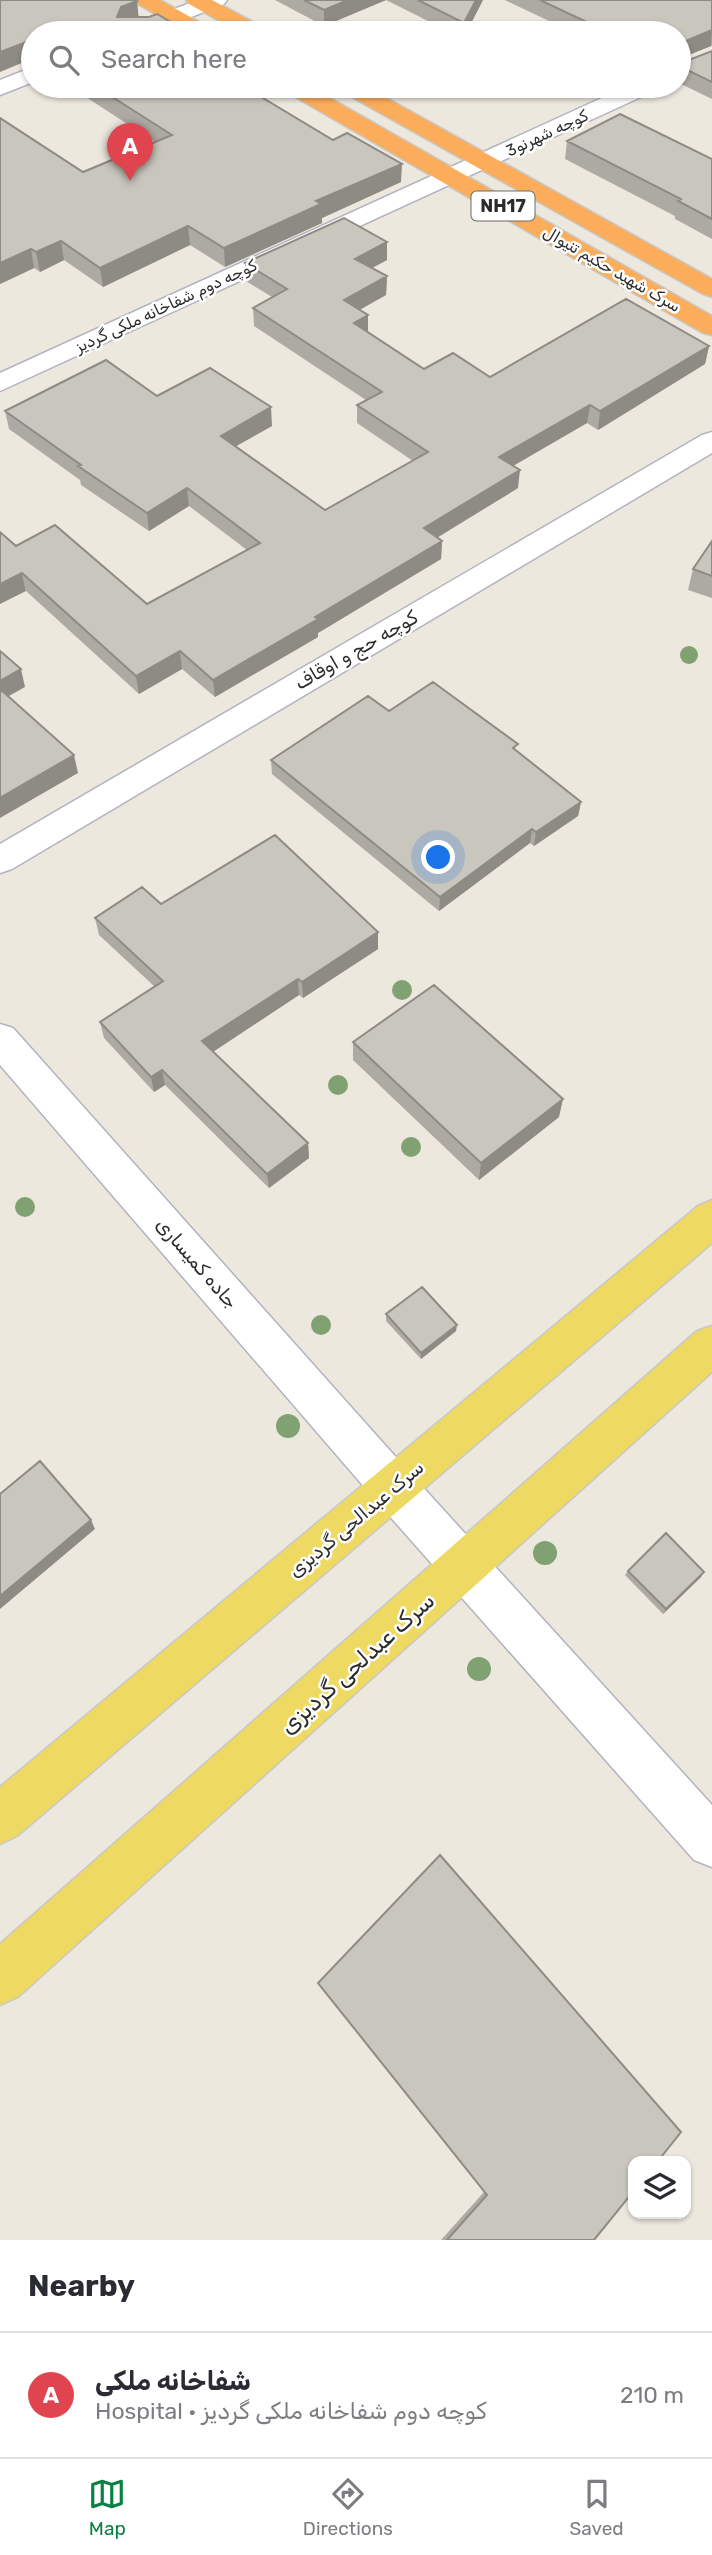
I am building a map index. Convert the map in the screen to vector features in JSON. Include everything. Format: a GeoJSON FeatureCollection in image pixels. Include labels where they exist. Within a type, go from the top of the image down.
{"type":"FeatureCollection","features":[{"type":"Feature","properties":{"kind":"highway"},"geometry":{"type":"LineString","coordinates":[[145,0],[182,21]]}},
{"type":"Feature","properties":{"kind":"highway"},"geometry":{"type":"LineString","coordinates":[[206,2],[237,21]]}},
{"type":"Feature","properties":{"kind":"highway","name":"سرک شهید حکیم تنیوال"},"geometry":{"type":"LineString","coordinates":[[314,98],[712,327]]}},
{"type":"Feature","properties":{"kind":"highway","name":"سرک شهید حکیم تنیوال"},"geometry":{"type":"LineString","coordinates":[[370,98],[712,289]]}},
{"type":"Feature","properties":{"kind":"main road","name":"سرک عبدالحی گردیزی"},"geometry":{"type":"LineString","coordinates":[[0,1819],[712,1218]]}},
{"type":"Feature","properties":{"kind":"main road","name":"سرک عبدلحی گردیزی"},"geometry":{"type":"LineString","coordinates":[[0,1979],[712,1345]]}},
{"type":"Feature","properties":{"kind":"street"},"geometry":{"type":"LineString","coordinates":[[161,21],[206,2]]}},
{"type":"Feature","properties":{"kind":"street"},"geometry":{"type":"LineString","coordinates":[[0,88],[21,79]]}},
{"type":"Feature","properties":{"kind":"street","name":"کوچه شهرنو3"},"geometry":{"type":"LineString","coordinates":[[485,162],[621,98]]}},
{"type":"Feature","properties":{"kind":"street","name":"کوچه دوم شفاخانه ملکی گردیز"},"geometry":{"type":"LineString","coordinates":[[0,383],[286,250],[485,162]]}},
{"type":"Feature","properties":{"kind":"street","name":"کوچه حج و اوقاف"},"geometry":{"type":"LineString","coordinates":[[0,860],[712,441]]}},
{"type":"Feature","properties":{"kind":"street","name":"جاده کمیساری"},"geometry":{"type":"LineString","coordinates":[[0,1039],[394,1488],[712,1842]]}},
{"type":"Feature","properties":{"kind":"building"},"geometry":{"type":"Polygon","coordinates":[[[0,0],[135,0],[137,1],[121,7],[117,17],[149,17],[157,14],[169,21],[21,21],[21,44],[0,52],[0,0]]]}},
{"type":"Feature","properties":{"kind":"building"},"geometry":{"type":"Polygon","coordinates":[[[304,0],[348,0],[324,10],[304,0]]]}},
{"type":"Feature","properties":{"kind":"building"},"geometry":{"type":"Polygon","coordinates":[[[418,0],[476,0],[465,21],[418,0]]]}},
{"type":"Feature","properties":{"kind":"building"},"geometry":{"type":"Polygon","coordinates":[[[540,0],[712,0],[712,30],[691,39],[691,21],[585,21],[540,0]]]}},
{"type":"Feature","properties":{"kind":"building"},"geometry":{"type":"Polygon","coordinates":[[[712,51],[712,82],[691,72],[691,59],[712,51]]]}},
{"type":"Feature","properties":{"kind":"building"},"geometry":{"type":"Polygon","coordinates":[[[114,98],[263,98],[333,140],[347,133],[402,164],[316,201],[321,204],[224,248],[188,226],[100,268],[61,241],[36,252],[31,249],[0,263],[0,118],[83,172],[172,135],[114,98]]]}},
{"type":"Feature","properties":{"kind":"building"},"geometry":{"type":"Polygon","coordinates":[[[620,114],[712,159],[712,219],[678,201],[681,199],[567,141],[620,114]]]}},
{"type":"Feature","properties":{"kind":"building"},"geometry":{"type":"Polygon","coordinates":[[[344,218],[387,242],[355,259],[387,276],[344,300],[368,315],[354,323],[424,369],[453,353],[490,377],[626,299],[709,346],[600,411],[590,405],[499,457],[520,470],[424,528],[442,541],[315,617],[318,619],[213,680],[180,651],[136,676],[22,573],[0,584],[0,532],[16,546],[55,525],[147,604],[260,543],[187,488],[147,513],[5,411],[106,360],[157,396],[210,368],[271,407],[221,436],[325,510],[428,452],[357,405],[382,392],[253,308],[287,289],[245,263],[344,218]]]}},
{"type":"Feature","properties":{"kind":"building"},"geometry":{"type":"Polygon","coordinates":[[[712,541],[712,576],[693,569],[712,541]]]}},
{"type":"Feature","properties":{"kind":"building"},"geometry":{"type":"Polygon","coordinates":[[[0,651],[21,669],[0,681],[0,651]]]}},
{"type":"Feature","properties":{"kind":"building"},"geometry":{"type":"Polygon","coordinates":[[[433,682],[518,744],[513,748],[581,802],[536,832],[532,829],[440,897],[271,760],[368,696],[389,711],[433,682]]]}},
{"type":"Feature","properties":{"kind":"building"},"geometry":{"type":"Polygon","coordinates":[[[0,689],[74,755],[0,798],[0,689]]]}},
{"type":"Feature","properties":{"kind":"building"},"geometry":{"type":"Polygon","coordinates":[[[275,835],[378,932],[302,982],[298,979],[202,1041],[308,1143],[267,1174],[162,1070],[151,1077],[100,1022],[163,981],[95,918],[142,887],[161,904],[275,835]]]}},
{"type":"Feature","properties":{"kind":"building"},"geometry":{"type":"Polygon","coordinates":[[[434,985],[563,1099],[481,1163],[353,1042],[434,985]]]}},
{"type":"Feature","properties":{"kind":"building"},"geometry":{"type":"Polygon","coordinates":[[[422,1287],[457,1325],[421,1353],[386,1314],[422,1287]]]}},
{"type":"Feature","properties":{"kind":"building"},"geometry":{"type":"Polygon","coordinates":[[[40,1461],[91,1520],[0,1596],[0,1494],[40,1461]]]}},
{"type":"Feature","properties":{"kind":"building"},"geometry":{"type":"Polygon","coordinates":[[[666,1533],[704,1572],[666,1609],[628,1571],[666,1533]]]}},
{"type":"Feature","properties":{"kind":"building"},"geometry":{"type":"Polygon","coordinates":[[[440,1855],[681,2132],[662,2156],[628,2156],[628,2198],[594,2240],[447,2240],[487,2195],[318,1983],[440,1855]]]}},
{"type":"Feature","properties":{"kind":"place","name":"شفاخانه ملکی"},"geometry":{"type":"Point","coordinates":[130,181]}}]}
